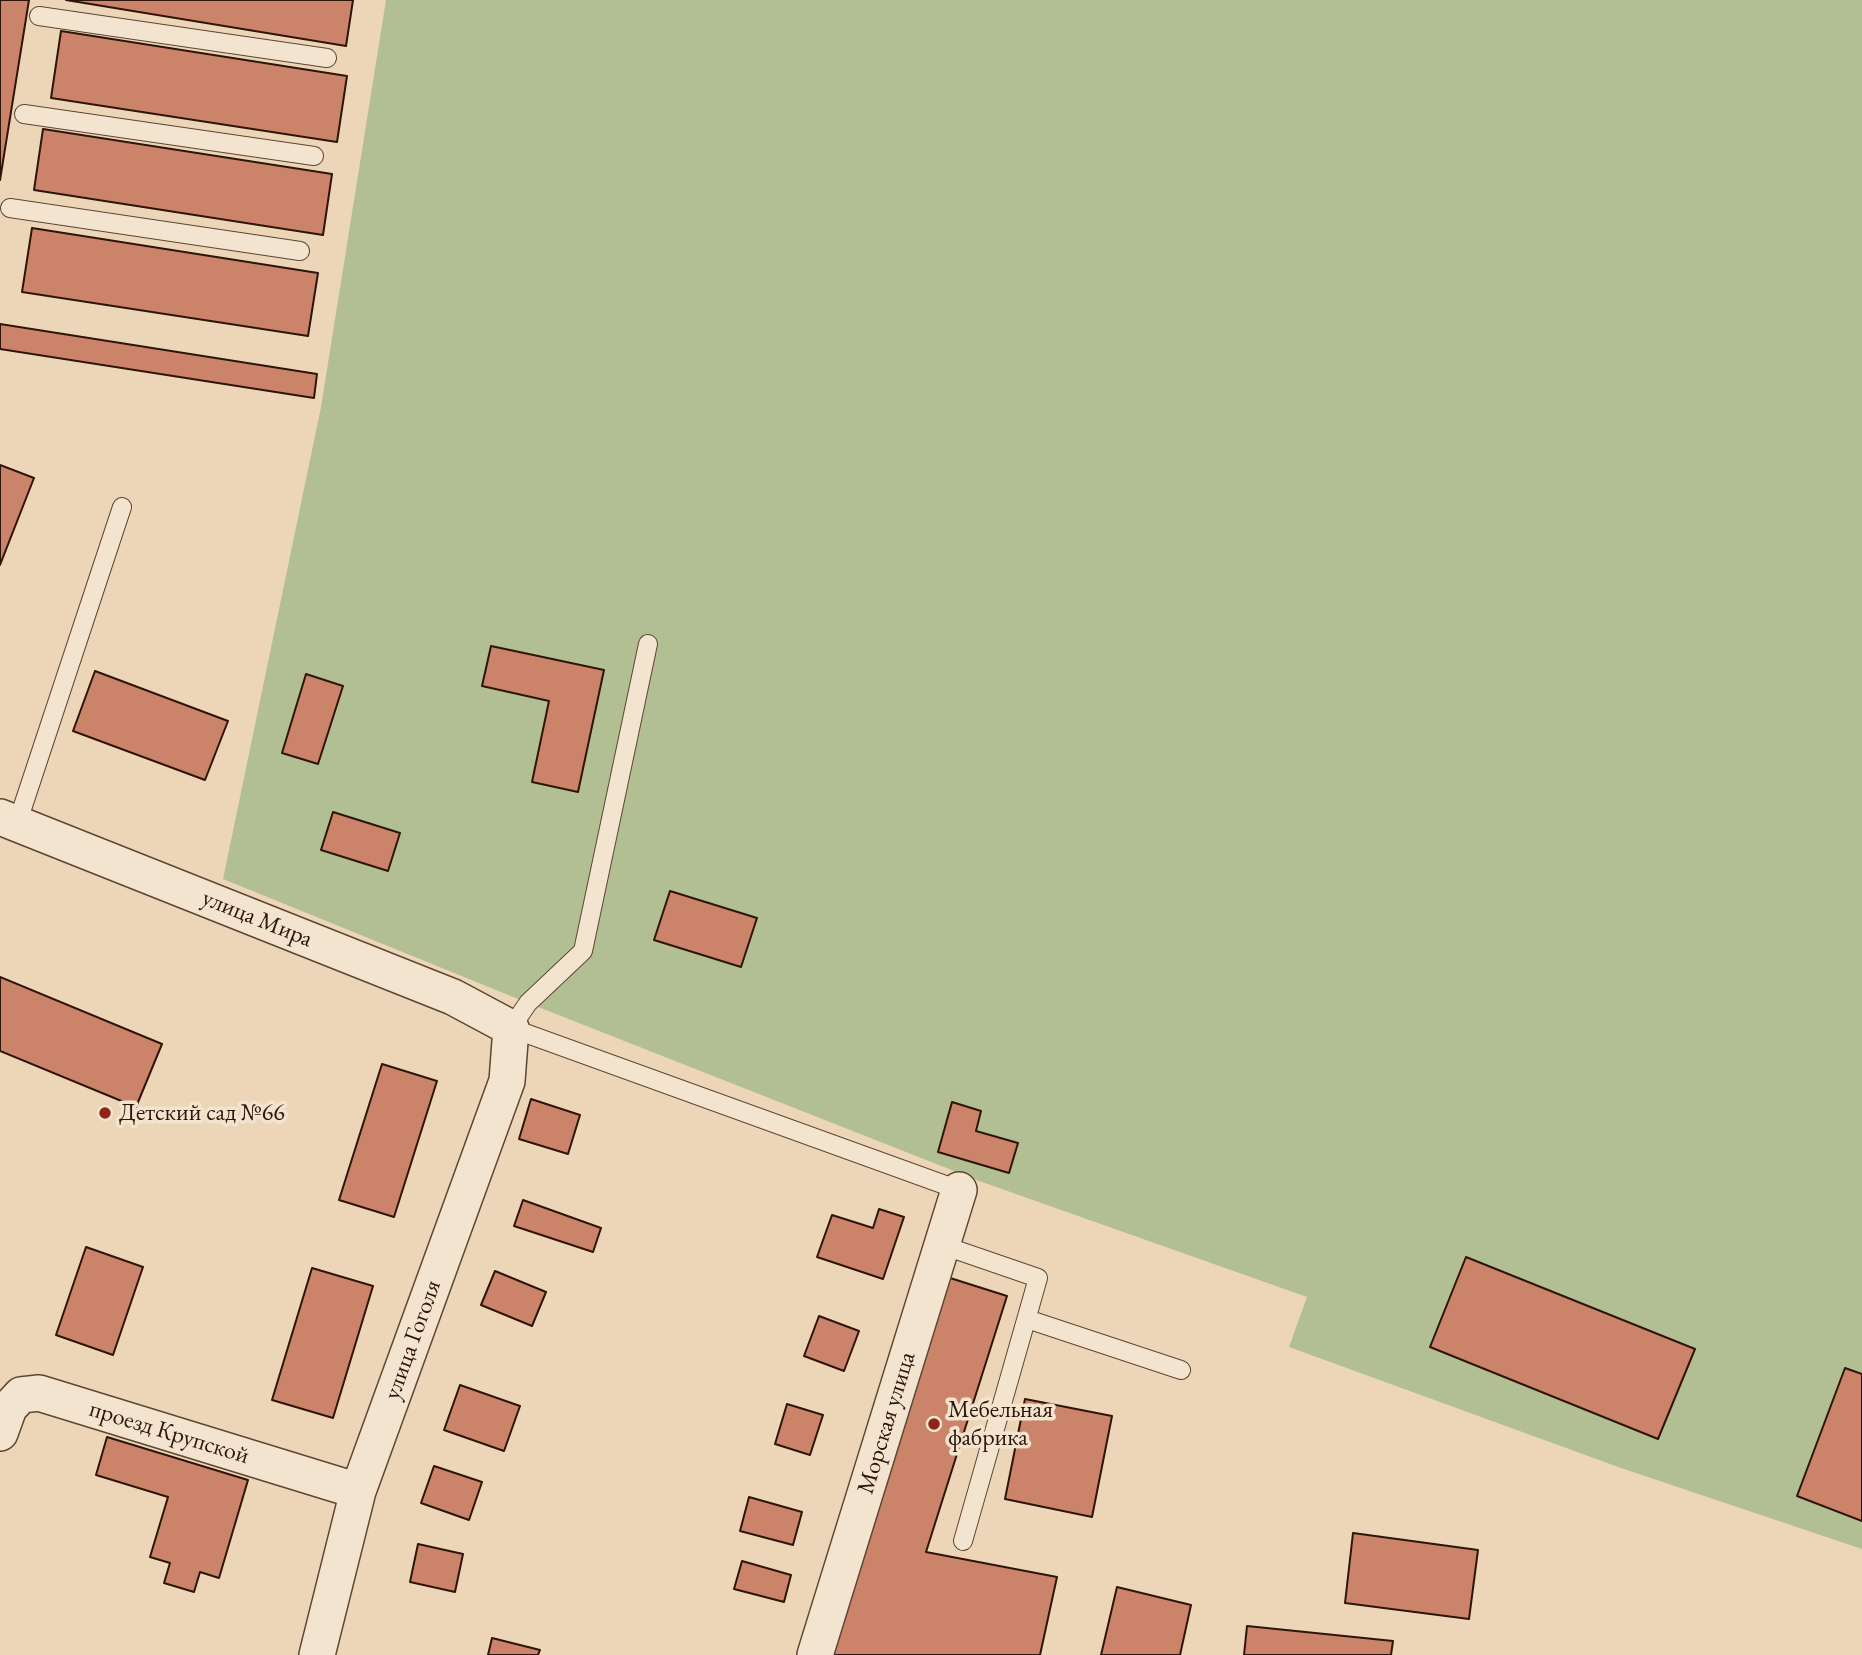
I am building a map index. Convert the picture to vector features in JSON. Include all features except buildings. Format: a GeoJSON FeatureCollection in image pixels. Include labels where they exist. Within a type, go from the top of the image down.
{"type":"FeatureCollection","features":[{"type":"Feature","properties":{"kind":"street","name":"улица Мира"},"geometry":{"type":"LineString","coordinates":[[9,821],[453,997],[511,1028]]}},
{"type":"Feature","properties":{"kind":"street","name":"улица Гоголя"},"geometry":{"type":"LineString","coordinates":[[317,1655],[358,1491],[507,1081],[511,1028]]}},
{"type":"Feature","properties":{"kind":"street","name":"Морская улица"},"geometry":{"type":"LineString","coordinates":[[815,1655],[959,1190]]}},
{"type":"Feature","properties":{"kind":"street","name":"проезд Крупской"},"geometry":{"type":"LineString","coordinates":[[0,1433],[9,1408],[21,1395],[39,1393],[358,1491]]}},
{"type":"Feature","properties":{"kind":"lane"},"geometry":{"type":"LineString","coordinates":[[39,16],[327,58]]}},
{"type":"Feature","properties":{"kind":"lane"},"geometry":{"type":"LineString","coordinates":[[24,114],[314,156]]}},
{"type":"Feature","properties":{"kind":"lane"},"geometry":{"type":"LineString","coordinates":[[9,208],[300,251]]}},
{"type":"Feature","properties":{"kind":"lane"},"geometry":{"type":"LineString","coordinates":[[9,821],[122,506]]}},
{"type":"Feature","properties":{"kind":"lane"},"geometry":{"type":"LineString","coordinates":[[649,644],[583,951],[528,1003],[511,1028],[959,1190]]}},
{"type":"Feature","properties":{"kind":"lane"},"geometry":{"type":"LineString","coordinates":[[942,1245],[1038,1278],[963,1541]]}},
{"type":"Feature","properties":{"kind":"lane"},"geometry":{"type":"LineString","coordinates":[[1027,1319],[1181,1370]]}},
{"type":"Feature","properties":{"kind":"green space"},"geometry":{"type":"Polygon","coordinates":[[[386,0],[1862,0],[1862,1549],[1621,1468],[1289,1347],[1307,1297],[982,1182],[223,879],[321,407],[386,0]]]}},
{"type":"Feature","properties":{"kind":"place","name":"Детский сад №66"},"geometry":{"type":"Point","coordinates":[105,1113]}},
{"type":"Feature","properties":{"kind":"place","name":"Мебельная фабрика"},"geometry":{"type":"Point","coordinates":[934,1424]}}]}
